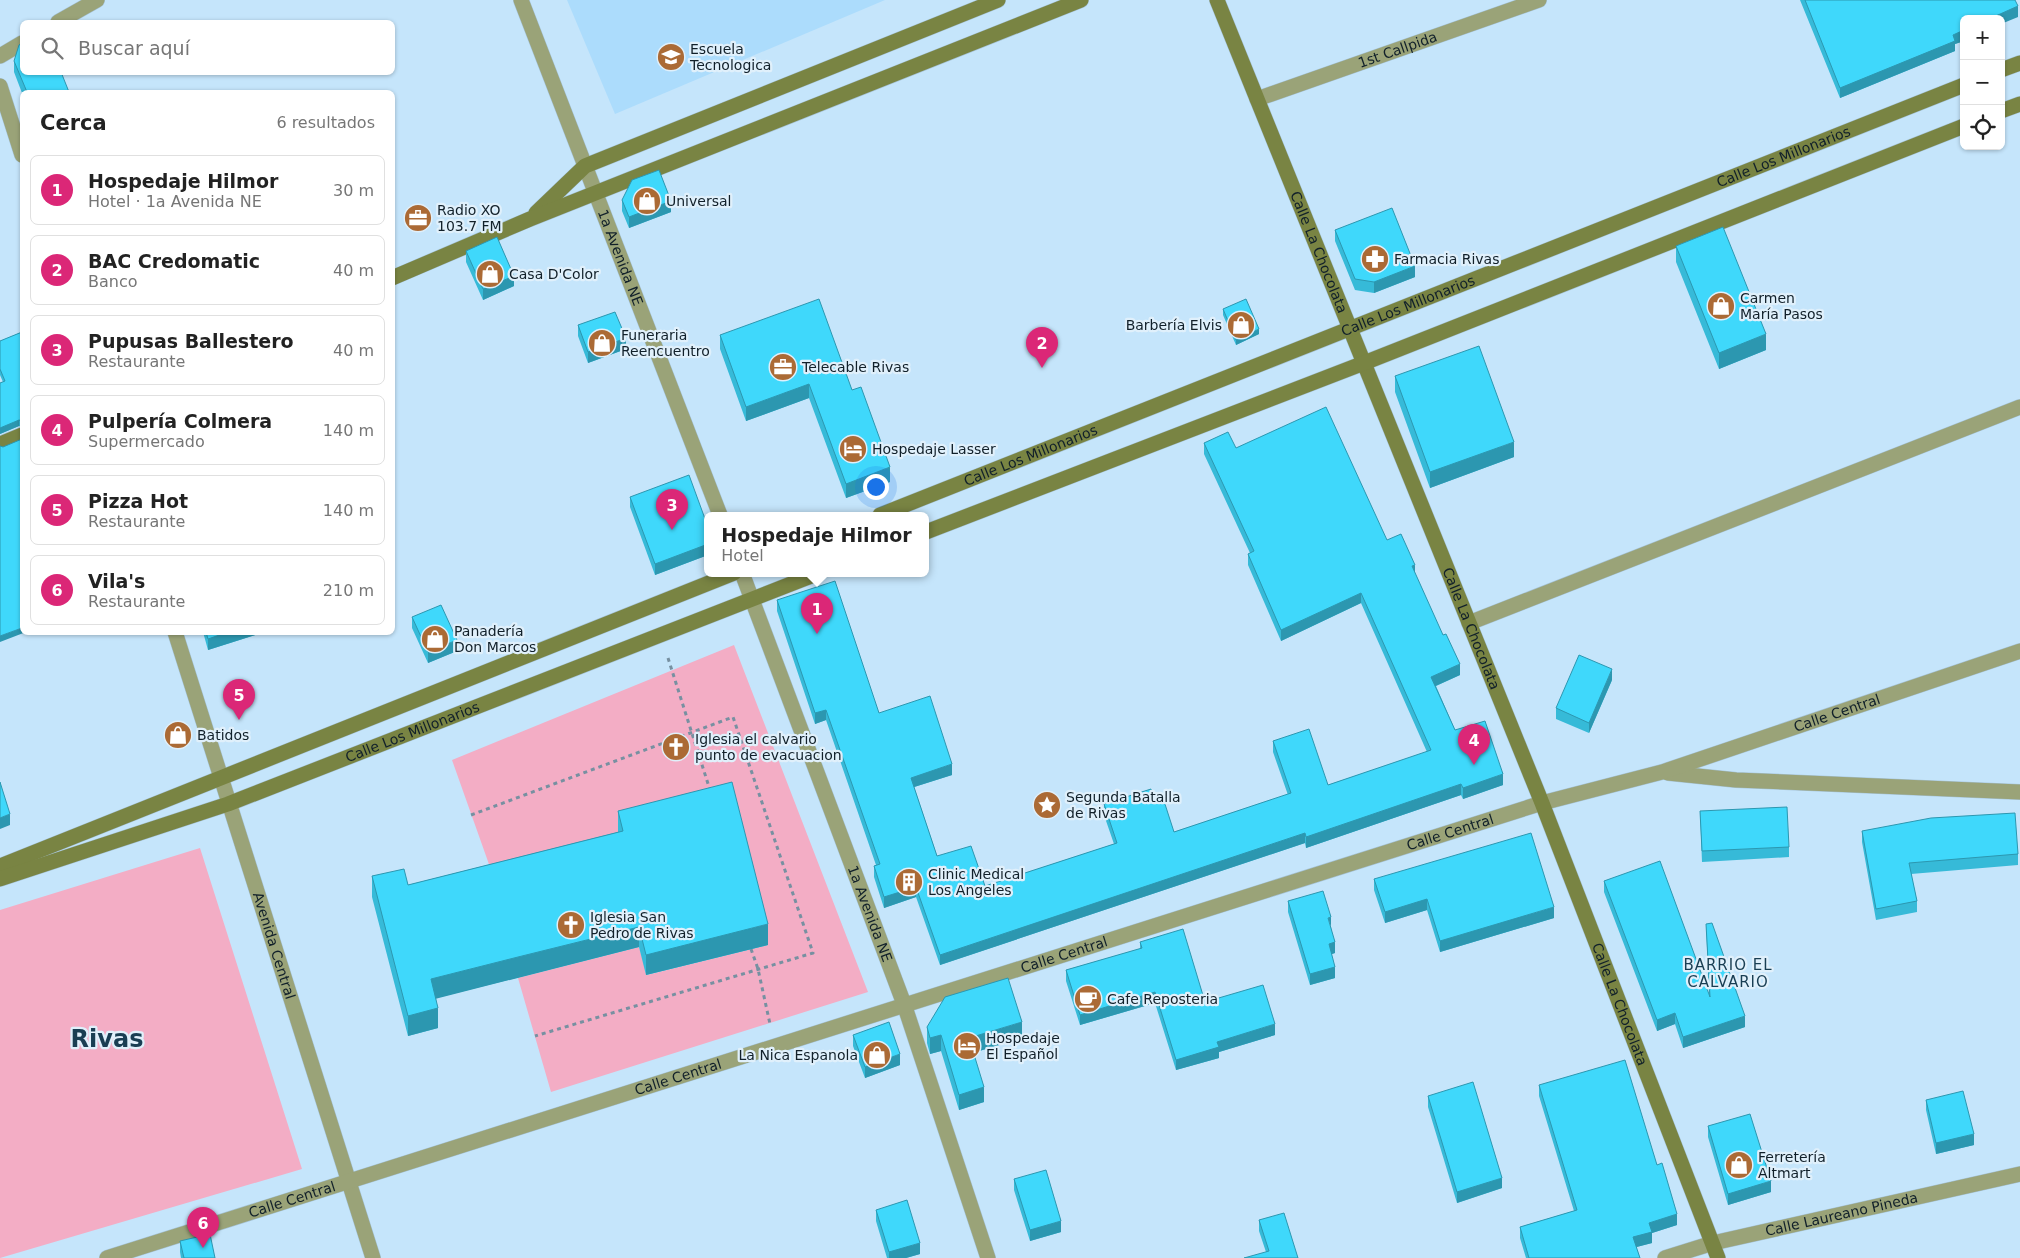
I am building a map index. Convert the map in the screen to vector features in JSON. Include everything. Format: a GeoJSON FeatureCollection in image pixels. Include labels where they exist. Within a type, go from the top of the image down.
{"type":"FeatureCollection","features":[{"type":"Feature","properties":{"kind":"street"},"geometry":{"type":"LineString","coordinates":[[62,20],[97,0]]}},
{"type":"Feature","properties":{"kind":"street","name":"1a Avenida NE"},"geometry":{"type":"LineString","coordinates":[[521,0],[719,512]]}},
{"type":"Feature","properties":{"kind":"street"},"geometry":{"type":"LineString","coordinates":[[530,219],[585,166],[998,0]]}},
{"type":"Feature","properties":{"kind":"street"},"geometry":{"type":"LineString","coordinates":[[395,277],[530,219],[1081,0]]}},
{"type":"Feature","properties":{"kind":"street","name":"Calle La Chocolata"},"geometry":{"type":"LineString","coordinates":[[1218,0],[1542,803],[1718,1258]]}},
{"type":"Feature","properties":{"kind":"street","name":"1st Callpida"},"geometry":{"type":"LineString","coordinates":[[1257,99],[1539,0]]}},
{"type":"Feature","properties":{"kind":"street"},"geometry":{"type":"LineString","coordinates":[[0,56],[20,44]]}},
{"type":"Feature","properties":{"kind":"street"},"geometry":{"type":"LineString","coordinates":[[2005,69],[2020,63]]}},
{"type":"Feature","properties":{"kind":"street"},"geometry":{"type":"LineString","coordinates":[[0,86],[20,149]]}},
{"type":"Feature","properties":{"kind":"street","name":"Calle Los Millonarios"},"geometry":{"type":"LineString","coordinates":[[888,512],[1960,87]]}},
{"type":"Feature","properties":{"kind":"street"},"geometry":{"type":"LineString","coordinates":[[2005,110],[2020,104]]}},
{"type":"Feature","properties":{"kind":"street"},"geometry":{"type":"LineString","coordinates":[[929,531],[1364,364],[1960,128]]}},
{"type":"Feature","properties":{"kind":"street"},"geometry":{"type":"LineString","coordinates":[[1469,623],[2020,407]]}},
{"type":"Feature","properties":{"kind":"street"},"geometry":{"type":"LineString","coordinates":[[0,444],[20,435]]}},
{"type":"Feature","properties":{"kind":"street"},"geometry":{"type":"LineString","coordinates":[[0,866],[724,577]]}},
{"type":"Feature","properties":{"kind":"street","name":"1a Avenida NE"},"geometry":{"type":"LineString","coordinates":[[744,577],[904,1004],[988,1258]]}},
{"type":"Feature","properties":{"kind":"street","name":"Calle Los Millonarios"},"geometry":{"type":"LineString","coordinates":[[0,879],[228,804],[808,577]]}},
{"type":"Feature","properties":{"kind":"street","name":"Avenida Central"},"geometry":{"type":"LineString","coordinates":[[176,635],[373,1258]]}},
{"type":"Feature","properties":{"kind":"street","name":"Calle Central"},"geometry":{"type":"LineString","coordinates":[[107,1258],[1542,803],[1662,772],[2020,651]]}},
{"type":"Feature","properties":{"kind":"street"},"geometry":{"type":"LineString","coordinates":[[1662,772],[1736,780],[2020,792]]}},
{"type":"Feature","properties":{"kind":"street","name":"Calle Laureano Pineda"},"geometry":{"type":"LineString","coordinates":[[1665,1258],[1713,1243],[2020,1174]]}},
{"type":"Feature","properties":{"kind":"path"},"geometry":{"type":"LineString","coordinates":[[661,635],[712,798]]}},
{"type":"Feature","properties":{"kind":"path"},"geometry":{"type":"LineString","coordinates":[[470,815],[733,717],[813,953],[534,1036]]}},
{"type":"Feature","properties":{"kind":"path"},"geometry":{"type":"LineString","coordinates":[[751,949],[758,969],[775,1047]]}},
{"type":"Feature","properties":{"kind":"shaded area","name":"Escuela Tecnologica"},"geometry":{"type":"Polygon","coordinates":[[[567,0],[885,0],[615,114],[567,0]]]}},
{"type":"Feature","properties":{"kind":"shaded area"},"geometry":{"type":"Polygon","coordinates":[[[734,645],[868,992],[551,1092],[518,978],[639,947],[647,975],[768,945],[732,803],[618,831],[623,852],[496,884],[452,760],[734,645]]]}},
{"type":"Feature","properties":{"kind":"shaded area"},"geometry":{"type":"Polygon","coordinates":[[[200,848],[302,1169],[0,1258],[0,910],[200,848]]]}},
{"type":"Feature","properties":{"kind":"building"},"geometry":{"type":"Polygon","coordinates":[[[1805,0],[2015,0],[2018,6],[1998,15],[1960,15],[1960,32],[1953,35],[1955,41],[1840,88],[1805,0]]]}},
{"type":"Feature","properties":{"kind":"building"},"geometry":{"type":"Polygon","coordinates":[[[19,45],[20,75],[62,75],[68,90],[26,90],[14,61],[19,45]]]}},
{"type":"Feature","properties":{"kind":"building","name":"Universal"},"geometry":{"type":"Polygon","coordinates":[[[659,170],[671,201],[629,217],[622,200],[632,180],[659,170]]]}},
{"type":"Feature","properties":{"kind":"building","name":"Farmacia Rivas"},"geometry":{"type":"Polygon","coordinates":[[[1392,208],[1415,266],[1374,282],[1355,279],[1335,230],[1392,208]]]}},
{"type":"Feature","properties":{"kind":"building","name":"Carmen María Pasos"},"geometry":{"type":"Polygon","coordinates":[[[1723,227],[1766,334],[1719,353],[1676,246],[1723,227]]]}},
{"type":"Feature","properties":{"kind":"building","name":"Casa D'Color"},"geometry":{"type":"Polygon","coordinates":[[[497,237],[514,276],[483,289],[466,251],[497,237]]]}},
{"type":"Feature","properties":{"kind":"building"},"geometry":{"type":"Polygon","coordinates":[[[819,299],[852,390],[861,387],[890,467],[846,484],[809,384],[746,407],[720,335],[819,299]]]}},
{"type":"Feature","properties":{"kind":"building","name":"Barbería Elvis"},"geometry":{"type":"Polygon","coordinates":[[[1246,299],[1259,329],[1236,340],[1223,309],[1246,299]]]}},
{"type":"Feature","properties":{"kind":"building"},"geometry":{"type":"Polygon","coordinates":[[[615,312],[626,338],[588,352],[578,325],[615,312]]]}},
{"type":"Feature","properties":{"kind":"building"},"geometry":{"type":"Polygon","coordinates":[[[20,333],[20,420],[0,428],[0,383],[5,381],[0,369],[0,341],[20,333]]]}},
{"type":"Feature","properties":{"kind":"building"},"geometry":{"type":"Polygon","coordinates":[[[1479,346],[1514,442],[1430,472],[1395,376],[1479,346]]]}},
{"type":"Feature","properties":{"kind":"building"},"geometry":{"type":"Polygon","coordinates":[[[1326,407],[1387,540],[1401,534],[1415,565],[1412,566],[1443,635],[1446,634],[1460,664],[1431,677],[1455,730],[1485,721],[1503,774],[1463,788],[1461,784],[1306,837],[1305,833],[940,955],[916,887],[884,897],[874,866],[880,864],[826,710],[815,713],[777,600],[835,581],[879,713],[930,696],[952,764],[911,778],[937,856],[971,846],[985,886],[1117,843],[1104,804],[1151,789],[1155,800],[1163,798],[1174,832],[1291,793],[1273,741],[1309,729],[1328,785],[1431,750],[1361,593],[1281,630],[1248,554],[1254,551],[1204,443],[1228,432],[1236,448],[1326,407]]]}},
{"type":"Feature","properties":{"kind":"building"},"geometry":{"type":"Polygon","coordinates":[[[20,440],[20,629],[0,636],[0,446],[3,447],[20,440]]]}},
{"type":"Feature","properties":{"kind":"building"},"geometry":{"type":"Polygon","coordinates":[[[689,475],[704,516],[704,546],[655,564],[630,497],[689,475]]]}},
{"type":"Feature","properties":{"kind":"building","name":"Panadería Don Marcos"},"geometry":{"type":"Polygon","coordinates":[[[441,605],[457,640],[428,652],[412,617],[441,605]]]}},
{"type":"Feature","properties":{"kind":"building"},"geometry":{"type":"Polygon","coordinates":[[[207,635],[219,635],[208,639],[207,635]]]}},
{"type":"Feature","properties":{"kind":"building"},"geometry":{"type":"Polygon","coordinates":[[[1579,655],[1612,669],[1589,723],[1556,708],[1579,655]]]}},
{"type":"Feature","properties":{"kind":"building"},"geometry":{"type":"Polygon","coordinates":[[[0,782],[10,814],[0,818],[0,782]]]}},
{"type":"Feature","properties":{"kind":"building","name":"Iglesia San Pedro de Rivas"},"geometry":{"type":"Polygon","coordinates":[[[732,782],[768,924],[646,955],[639,927],[431,979],[438,1008],[408,1016],[372,876],[404,869],[408,885],[623,831],[618,811],[732,782]]]}},
{"type":"Feature","properties":{"kind":"building"},"geometry":{"type":"Polygon","coordinates":[[[1787,807],[1789,847],[1702,851],[1700,811],[1787,807]]]}},
{"type":"Feature","properties":{"kind":"building"},"geometry":{"type":"Polygon","coordinates":[[[2015,813],[2018,854],[1909,863],[1917,901],[1876,909],[1862,831],[1931,818],[2015,813]]]}},
{"type":"Feature","properties":{"kind":"building"},"geometry":{"type":"Polygon","coordinates":[[[1531,833],[1554,907],[1440,941],[1427,899],[1385,912],[1374,879],[1531,833]]]}},
{"type":"Feature","properties":{"kind":"building"},"geometry":{"type":"Polygon","coordinates":[[[1660,861],[1710,997],[1706,924],[1712,923],[1745,1016],[1683,1037],[1675,1013],[1657,1020],[1604,881],[1660,861]]]}},
{"type":"Feature","properties":{"kind":"building"},"geometry":{"type":"Polygon","coordinates":[[[1323,891],[1331,917],[1328,918],[1335,942],[1329,944],[1335,967],[1310,974],[1288,901],[1323,891]]]}},
{"type":"Feature","properties":{"kind":"building"},"geometry":{"type":"Polygon","coordinates":[[[1183,929],[1205,1002],[1263,985],[1275,1024],[1217,1042],[1219,1047],[1176,1060],[1155,992],[1080,1015],[1066,970],[1142,948],[1140,942],[1183,929]]]}},
{"type":"Feature","properties":{"kind":"building","name":"Hospedaje El Español"},"geometry":{"type":"Polygon","coordinates":[[[1008,978],[1022,1022],[969,1038],[984,1087],[959,1095],[941,1035],[930,1038],[927,1027],[945,997],[1008,978]]]}},
{"type":"Feature","properties":{"kind":"building","name":"La Nica Espanola"},"geometry":{"type":"Polygon","coordinates":[[[889,1022],[900,1054],[865,1067],[853,1035],[889,1022]]]}},
{"type":"Feature","properties":{"kind":"building"},"geometry":{"type":"Polygon","coordinates":[[[1625,1060],[1657,1165],[1662,1163],[1677,1214],[1649,1223],[1652,1232],[1633,1237],[1640,1258],[1529,1258],[1520,1227],[1577,1210],[1539,1085],[1625,1060]]]}},
{"type":"Feature","properties":{"kind":"building"},"geometry":{"type":"Polygon","coordinates":[[[1473,1082],[1502,1178],[1457,1192],[1428,1096],[1473,1082]]]}},
{"type":"Feature","properties":{"kind":"building"},"geometry":{"type":"Polygon","coordinates":[[[1963,1091],[1974,1134],[1936,1143],[1926,1100],[1963,1091]]]}},
{"type":"Feature","properties":{"kind":"building","name":"Ferretería Altmart"},"geometry":{"type":"Polygon","coordinates":[[[1750,1114],[1771,1181],[1728,1194],[1708,1126],[1750,1114]]]}},
{"type":"Feature","properties":{"kind":"building"},"geometry":{"type":"Polygon","coordinates":[[[1046,1170],[1061,1221],[1030,1230],[1014,1179],[1046,1170]]]}},
{"type":"Feature","properties":{"kind":"building"},"geometry":{"type":"Polygon","coordinates":[[[907,1200],[920,1243],[889,1252],[876,1210],[907,1200]]]}},
{"type":"Feature","properties":{"kind":"building"},"geometry":{"type":"Polygon","coordinates":[[[1284,1213],[1298,1258],[1244,1258],[1269,1251],[1259,1220],[1284,1213]]]}},
{"type":"Feature","properties":{"kind":"building"},"geometry":{"type":"Polygon","coordinates":[[[210,1234],[215,1258],[184,1258],[180,1241],[210,1234]]]}},
{"type":"Feature","properties":{"kind":"place","name":"Escuela Tecnologica"},"geometry":{"type":"Point","coordinates":[671,57]}},
{"type":"Feature","properties":{"kind":"place","name":"Universal"},"geometry":{"type":"Point","coordinates":[647,201]}},
{"type":"Feature","properties":{"kind":"place","name":"Radio XO 103.7 FM"},"geometry":{"type":"Point","coordinates":[418,218]}},
{"type":"Feature","properties":{"kind":"place","name":"Farmacia Rivas"},"geometry":{"type":"Point","coordinates":[1375,259]}},
{"type":"Feature","properties":{"kind":"place","name":"Casa D'Color"},"geometry":{"type":"Point","coordinates":[490,274]}},
{"type":"Feature","properties":{"kind":"place","name":"Carmen María Pasos"},"geometry":{"type":"Point","coordinates":[1721,306]}},
{"type":"Feature","properties":{"kind":"place","name":"Barbería Elvis"},"geometry":{"type":"Point","coordinates":[1241,325]}},
{"type":"Feature","properties":{"kind":"place","name":"Funeraria Reencuentro"},"geometry":{"type":"Point","coordinates":[602,343]}},
{"type":"Feature","properties":{"kind":"place","name":"Telecable Rivas"},"geometry":{"type":"Point","coordinates":[783,367]}},
{"type":"Feature","properties":{"kind":"place","name":"BAC Credomatic"},"geometry":{"type":"Point","coordinates":[1042,368]}},
{"type":"Feature","properties":{"kind":"place","name":"Hospedaje Lasser"},"geometry":{"type":"Point","coordinates":[853,449]}},
{"type":"Feature","properties":{"kind":"place","name":"Pupusas Ballestero"},"geometry":{"type":"Point","coordinates":[672,530]}},
{"type":"Feature","properties":{"kind":"place","name":"Hospedaje Hilmor"},"geometry":{"type":"Point","coordinates":[817,634]}},
{"type":"Feature","properties":{"kind":"place","name":"Panadería Don Marcos"},"geometry":{"type":"Point","coordinates":[435,639]}},
{"type":"Feature","properties":{"kind":"place","name":"Pizza Hot"},"geometry":{"type":"Point","coordinates":[239,720]}},
{"type":"Feature","properties":{"kind":"place","name":"Batidos"},"geometry":{"type":"Point","coordinates":[178,735]}},
{"type":"Feature","properties":{"kind":"place","name":"Iglesia el calvario punto de evacuacion"},"geometry":{"type":"Point","coordinates":[676,747]}},
{"type":"Feature","properties":{"kind":"place","name":"Pulpería Colmera"},"geometry":{"type":"Point","coordinates":[1474,765]}},
{"type":"Feature","properties":{"kind":"place","name":"Segunda Batalla de Rivas"},"geometry":{"type":"Point","coordinates":[1047,805]}},
{"type":"Feature","properties":{"kind":"place","name":"Clinic Medical Los Angeles"},"geometry":{"type":"Point","coordinates":[909,882]}},
{"type":"Feature","properties":{"kind":"place","name":"Iglesia San Pedro de Rivas"},"geometry":{"type":"Point","coordinates":[571,925]}},
{"type":"Feature","properties":{"kind":"place","name":"Cafe Reposteria"},"geometry":{"type":"Point","coordinates":[1088,999]}},
{"type":"Feature","properties":{"kind":"place","name":"Hospedaje El Español"},"geometry":{"type":"Point","coordinates":[967,1046]}},
{"type":"Feature","properties":{"kind":"place","name":"La Nica Espanola"},"geometry":{"type":"Point","coordinates":[877,1055]}},
{"type":"Feature","properties":{"kind":"place","name":"Ferretería Altmart"},"geometry":{"type":"Point","coordinates":[1739,1165]}},
{"type":"Feature","properties":{"kind":"place","name":"Vila's"},"geometry":{"type":"Point","coordinates":[203,1248]}},
{"type":"Feature","properties":{"kind":"district","name":"BARRIO EL CALVARIO"},"geometry":{"type":"Point","coordinates":[1728,974]}},
{"type":"Feature","properties":{"kind":"district","name":"Rivas"},"geometry":{"type":"Point","coordinates":[107,1039]}}]}
